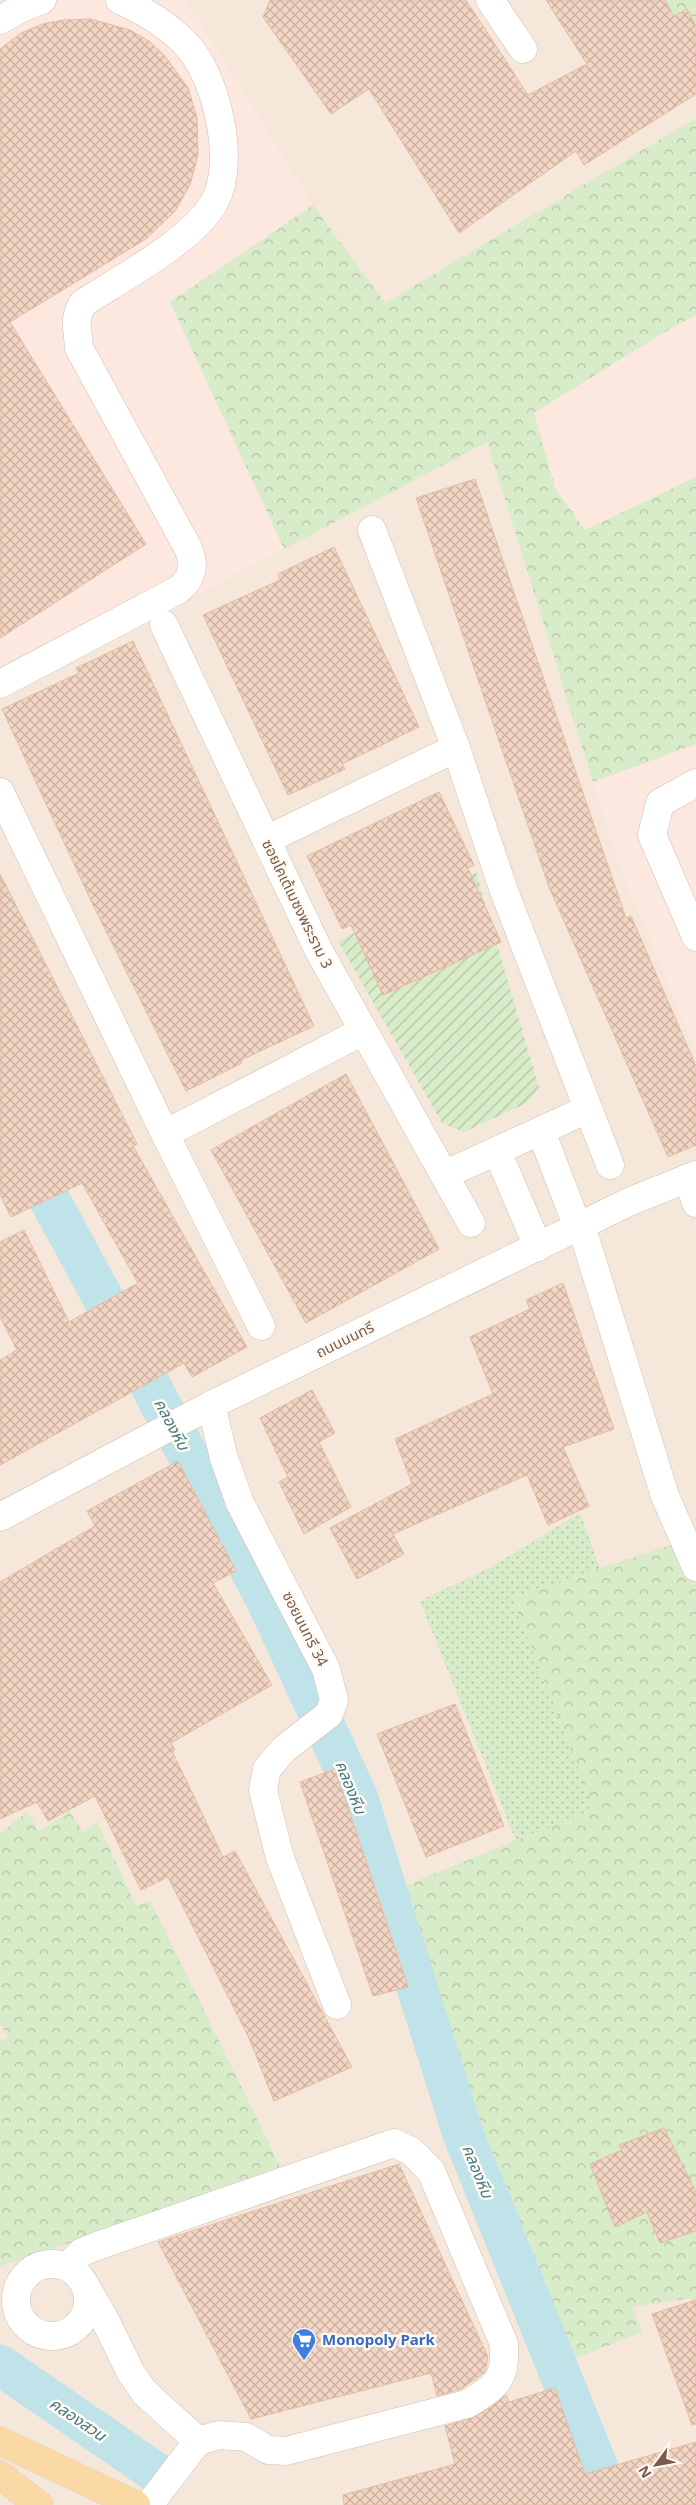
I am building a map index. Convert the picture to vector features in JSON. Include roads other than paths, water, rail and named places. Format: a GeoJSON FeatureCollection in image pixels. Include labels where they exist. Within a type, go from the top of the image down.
{"type":"FeatureCollection","features":[{"type":"Feature","properties":{"kind":"main road"},"geometry":{"type":"LineString","coordinates":[[0,2441],[136,2505]]}},
{"type":"Feature","properties":{"kind":"main road"},"geometry":{"type":"LineString","coordinates":[[0,2476],[39,2505]]}},
{"type":"Feature","properties":{"kind":"street"},"geometry":{"type":"LineString","coordinates":[[0,684],[178,590],[187,583],[192,568],[188,548],[79,348],[75,324],[83,303],[177,242],[198,222],[215,202],[224,178],[226,155],[220,118],[207,78],[187,44],[148,16],[120,0]]}},
{"type":"Feature","properties":{"kind":"street"},"geometry":{"type":"LineString","coordinates":[[490,0],[523,49]]}},
{"type":"Feature","properties":{"kind":"street"},"geometry":{"type":"LineString","coordinates":[[372,530],[456,748],[504,891],[610,1165]]}},
{"type":"Feature","properties":{"kind":"street","name":"ซอยโคเต้เมซงพระราม 3"},"geometry":{"type":"LineString","coordinates":[[164,625],[319,952],[471,1223]]}},
{"type":"Feature","properties":{"kind":"street"},"geometry":{"type":"LineString","coordinates":[[266,840],[456,748]]}},
{"type":"Feature","properties":{"kind":"street"},"geometry":{"type":"LineString","coordinates":[[696,782],[660,803],[652,835],[696,937]]}},
{"type":"Feature","properties":{"kind":"street"},"geometry":{"type":"LineString","coordinates":[[0,792],[165,1134],[261,1326]]}},
{"type":"Feature","properties":{"kind":"street"},"geometry":{"type":"LineString","coordinates":[[165,1134],[364,1031]]}},
{"type":"Feature","properties":{"kind":"street"},"geometry":{"type":"LineString","coordinates":[[444,1175],[588,1109]]}},
{"type":"Feature","properties":{"kind":"street"},"geometry":{"type":"LineString","coordinates":[[541,1131],[579,1227],[665,1496],[696,1567]]}},
{"type":"Feature","properties":{"kind":"street"},"geometry":{"type":"LineString","coordinates":[[497,1151],[538,1247]]}},
{"type":"Feature","properties":{"kind":"street","name":"ถนนนนทรี"},"geometry":{"type":"LineString","coordinates":[[0,1517],[155,1433],[631,1201],[693,1186]]}},
{"type":"Feature","properties":{"kind":"street","name":"ซอยนนทรี 34"},"geometry":{"type":"LineString","coordinates":[[201,1410],[224,1458],[240,1504],[326,1669],[334,1700],[329,1714],[283,1750],[267,1769],[263,1790],[280,1858],[337,2005]]}},
{"type":"Feature","properties":{"kind":"street"},"geometry":{"type":"LineString","coordinates":[[149,2505],[198,2441],[219,2434],[246,2437],[268,2450],[286,2451],[467,2404],[488,2391],[501,2376],[505,2365],[504,2344],[430,2171],[411,2151],[394,2143],[82,2252],[76,2276],[88,2305],[79,2324],[61,2335],[40,2334],[8,2308],[21,2278],[42,2264],[76,2276],[104,2318],[130,2373],[145,2393],[198,2441]]}},
{"type":"Feature","properties":{"kind":"waterway","name":"คลองหีบ"},"geometry":{"type":"LineString","coordinates":[[0,1108],[265,1597],[357,1796],[463,2134],[613,2505]]}},
{"type":"Feature","properties":{"kind":"waterway","name":"คลองสวน"},"geometry":{"type":"LineString","coordinates":[[0,2365],[155,2472]]}},
{"type":"Feature","properties":{"kind":"place","name":"Monopoly Park"},"geometry":{"type":"Point","coordinates":[304,2361]}}]}
